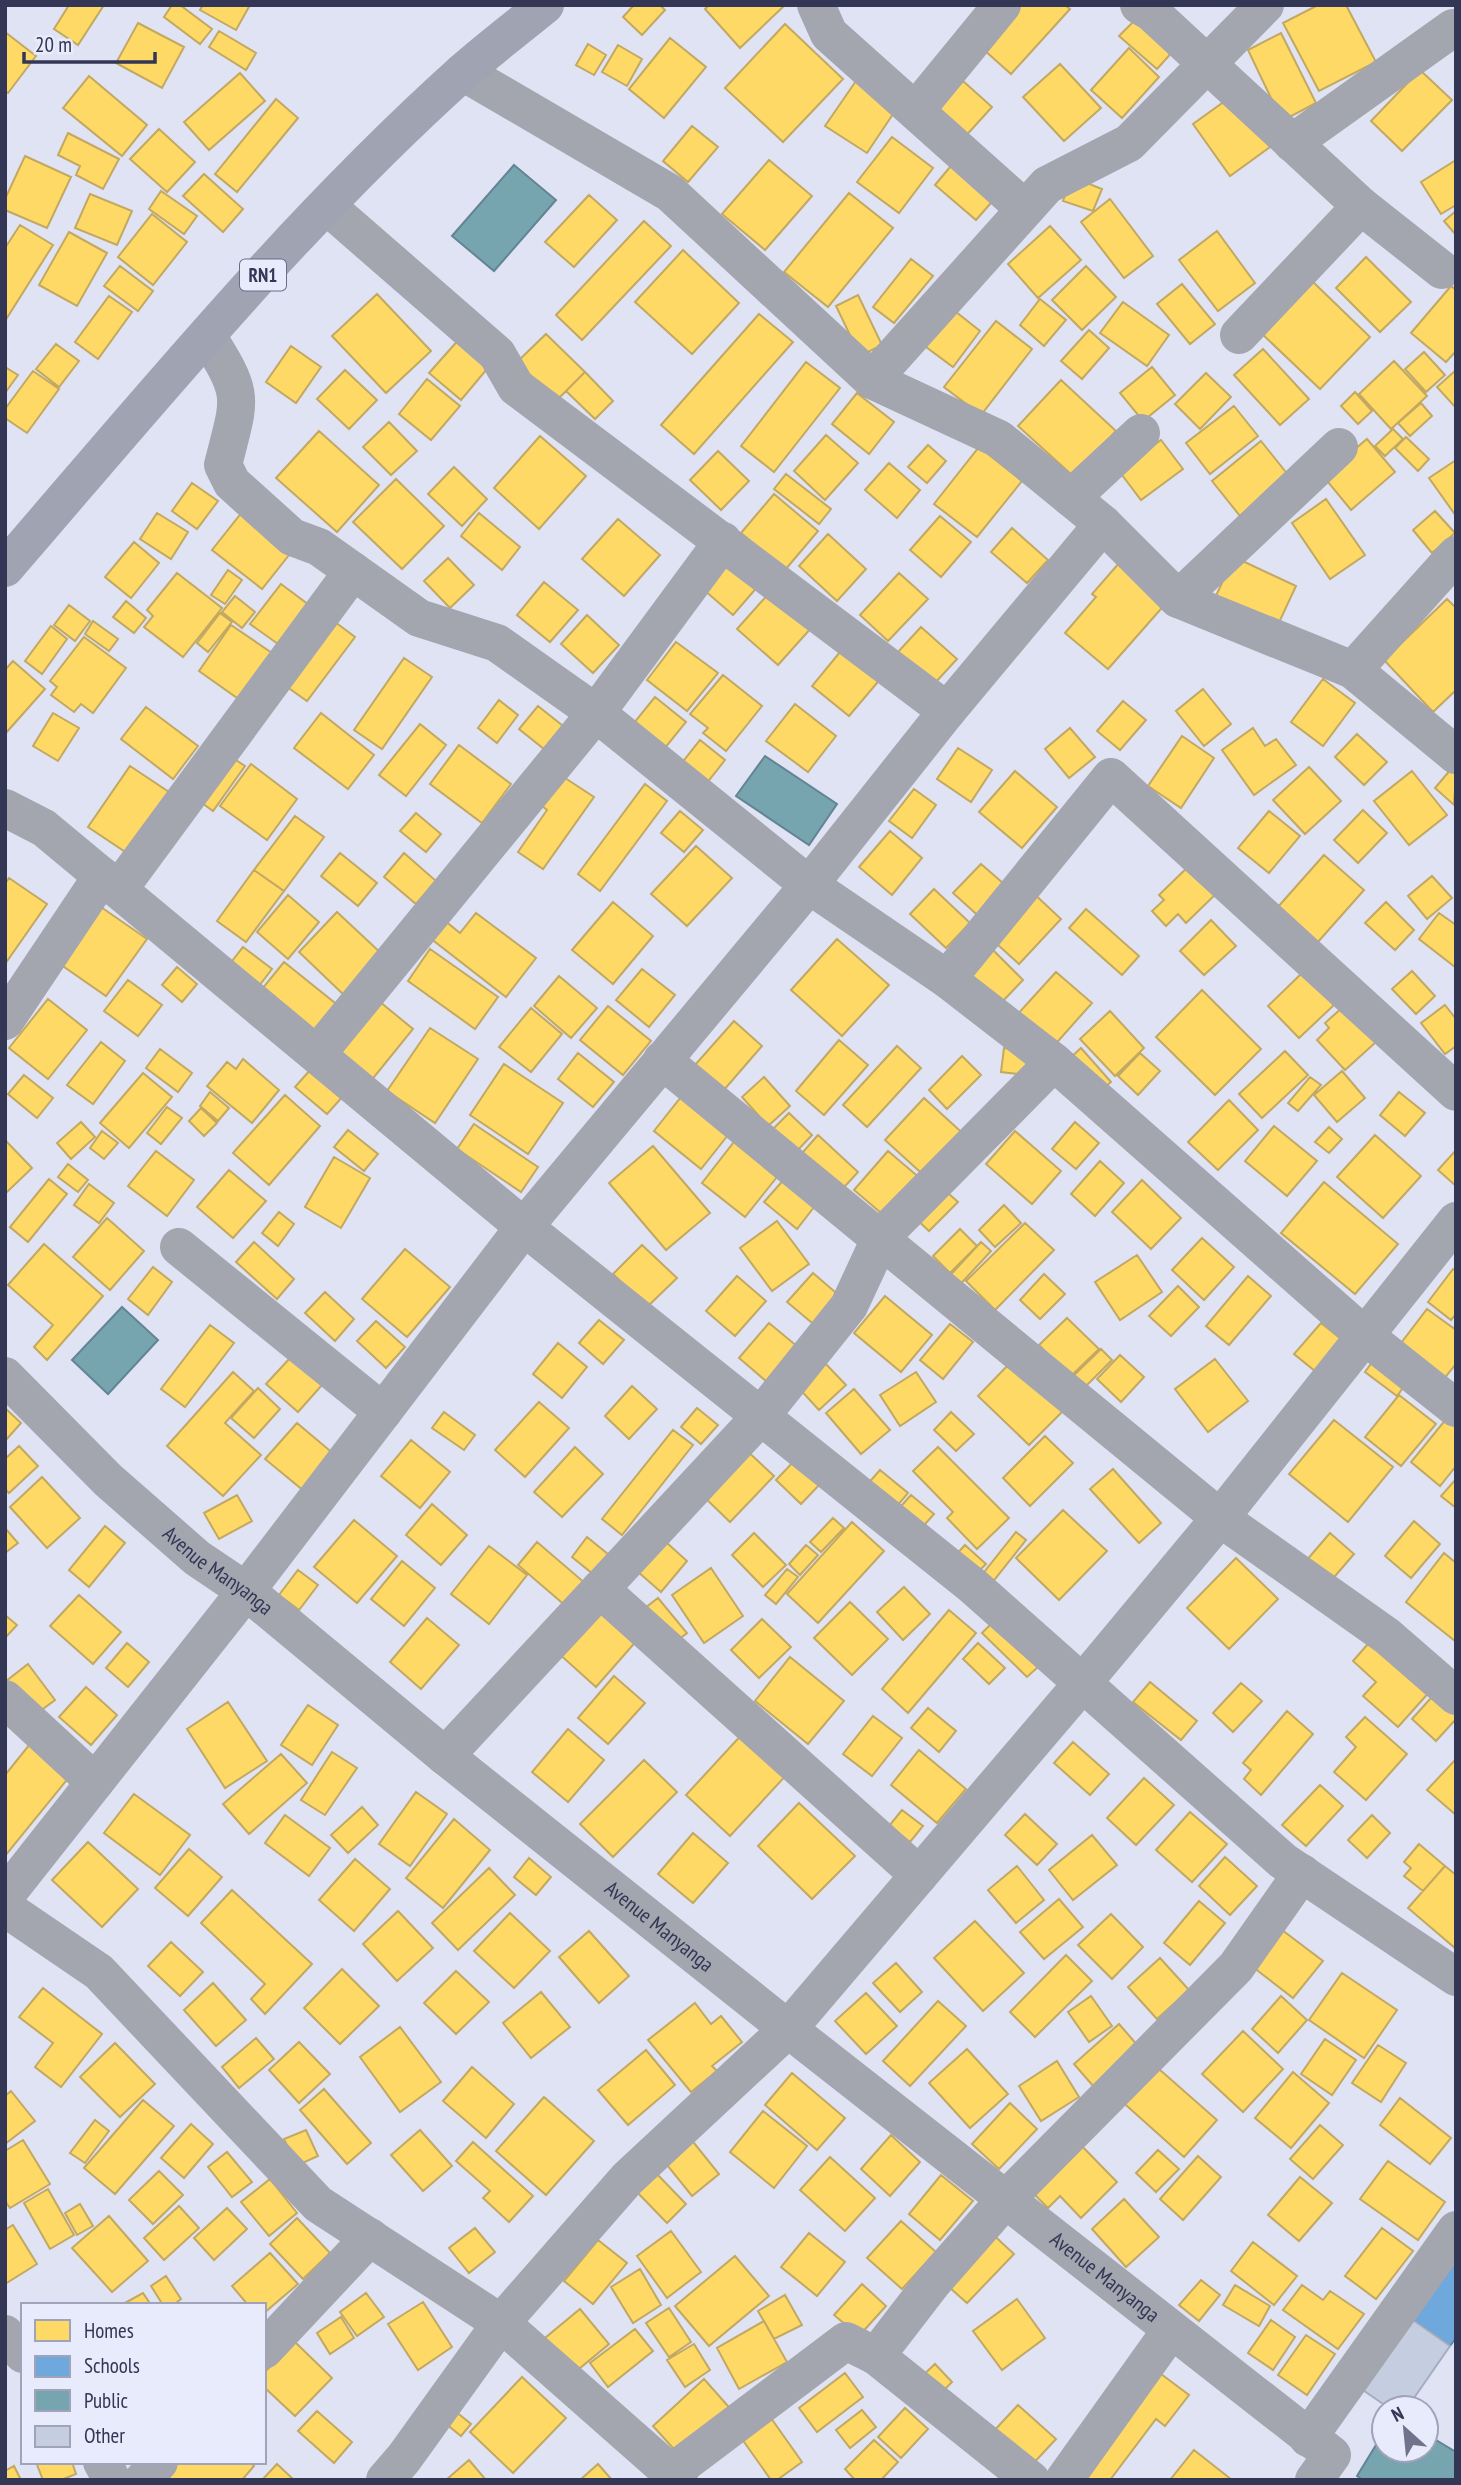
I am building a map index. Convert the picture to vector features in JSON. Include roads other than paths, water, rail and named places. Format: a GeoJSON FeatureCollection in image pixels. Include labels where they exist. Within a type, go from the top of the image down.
{"type":"FeatureCollection","features":[{"type":"Feature","properties":{"kind":"highway","name":"RN1"},"geometry":{"type":"LineString","coordinates":[[5,568],[207,335],[327,206],[463,72],[545,5]]}},
{"type":"Feature","properties":{"kind":"street"},"geometry":{"type":"LineString","coordinates":[[816,5],[829,34],[1025,209]]}},
{"type":"Feature","properties":{"kind":"street"},"geometry":{"type":"LineString","coordinates":[[916,110],[1002,5]]}},
{"type":"Feature","properties":{"kind":"street"},"geometry":{"type":"LineString","coordinates":[[1139,5],[1361,205],[1442,270]]}},
{"type":"Feature","properties":{"kind":"street"},"geometry":{"type":"LineString","coordinates":[[872,380],[1047,185],[1129,143],[1265,5]]}},
{"type":"Feature","properties":{"kind":"street"},"geometry":{"type":"LineString","coordinates":[[1292,143],[1452,22]]}},
{"type":"Feature","properties":{"kind":"street"},"geometry":{"type":"LineString","coordinates":[[463,72],[670,193],[872,380],[999,439],[1103,524],[1178,599],[1353,670],[1456,755]]}},
{"type":"Feature","properties":{"kind":"street"},"geometry":{"type":"LineString","coordinates":[[1239,335],[1361,205]]}},
{"type":"Feature","properties":{"kind":"street"},"geometry":{"type":"LineString","coordinates":[[327,206],[497,354],[516,387],[947,711]]}},
{"type":"Feature","properties":{"kind":"street"},"geometry":{"type":"LineString","coordinates":[[207,335],[231,373],[239,402],[223,465],[232,483],[292,537],[319,547],[419,618],[497,643],[596,713],[809,885],[947,979],[1054,1062],[1365,1336],[1456,1408]]}},
{"type":"Feature","properties":{"kind":"street"},"geometry":{"type":"LineString","coordinates":[[1072,498],[1141,433]]}},
{"type":"Feature","properties":{"kind":"street"},"geometry":{"type":"LineString","coordinates":[[1178,599],[1339,447]]}},
{"type":"Feature","properties":{"kind":"street"},"geometry":{"type":"LineString","coordinates":[[5,1896],[246,1591],[524,1227],[809,885],[947,711],[1103,524]]}},
{"type":"Feature","properties":{"kind":"street"},"geometry":{"type":"LineString","coordinates":[[317,1054],[596,713],[723,541]]}},
{"type":"Feature","properties":{"kind":"street"},"geometry":{"type":"LineString","coordinates":[[1353,670],[1456,555]]}},
{"type":"Feature","properties":{"kind":"street"},"geometry":{"type":"LineString","coordinates":[[5,1021],[353,571]]}},
{"type":"Feature","properties":{"kind":"street"},"geometry":{"type":"LineString","coordinates":[[947,979],[1111,777],[1456,1092]]}},
{"type":"Feature","properties":{"kind":"street"},"geometry":{"type":"LineString","coordinates":[[5,808],[44,828],[524,1227],[973,1586],[1081,1685],[1283,1861],[1456,1977]]}},
{"type":"Feature","properties":{"kind":"street"},"geometry":{"type":"LineString","coordinates":[[662,1060],[881,1237],[1220,1518],[1387,1636],[1456,1696]]}},
{"type":"Feature","properties":{"kind":"street"},"geometry":{"type":"LineString","coordinates":[[445,1756],[761,1416],[849,1306],[881,1237],[1054,1062]]}},
{"type":"Feature","properties":{"kind":"street"},"geometry":{"type":"LineString","coordinates":[[386,2480],[501,2323],[627,2179],[788,2029],[1081,1685],[1220,1518],[1456,1221]]}},
{"type":"Feature","properties":{"kind":"street"},"geometry":{"type":"LineString","coordinates":[[179,1247],[383,1412]]}},
{"type":"Feature","properties":{"kind":"street","name":"Avenue Manyanga"},"geometry":{"type":"LineString","coordinates":[[5,1376],[118,1489],[197,1558],[246,1591],[445,1756],[1171,2330],[1318,2458]]}},
{"type":"Feature","properties":{"kind":"street"},"geometry":{"type":"LineString","coordinates":[[600,1589],[919,1875]]}},
{"type":"Feature","properties":{"kind":"street"},"geometry":{"type":"LineString","coordinates":[[5,1699],[95,1782]]}},
{"type":"Feature","properties":{"kind":"street"},"geometry":{"type":"LineString","coordinates":[[876,2356],[933,2281],[1005,2200],[1236,1967],[1302,1873]]}},
{"type":"Feature","properties":{"kind":"street"},"geometry":{"type":"LineString","coordinates":[[5,1908],[99,1972],[318,2204],[501,2323],[675,2476],[846,2342],[876,2356],[1031,2480]]}},
{"type":"Feature","properties":{"kind":"street"},"geometry":{"type":"LineString","coordinates":[[1318,2458],[1456,2230]]}},
{"type":"Feature","properties":{"kind":"street"},"geometry":{"type":"LineString","coordinates":[[266,2348],[370,2237]]}},
{"type":"Feature","properties":{"kind":"street"},"geometry":{"type":"LineString","coordinates":[[1064,2480],[1171,2330]]}},
{"type":"Feature","properties":{"kind":"street"},"geometry":{"type":"LineString","coordinates":[[5,2334],[21,2352]]}},
{"type":"Feature","properties":{"kind":"street"},"geometry":{"type":"LineString","coordinates":[[103,2464],[112,2480]]}},
{"type":"Feature","properties":{"kind":"street"},"geometry":{"type":"LineString","coordinates":[[143,2480],[157,2464]]}}]}
